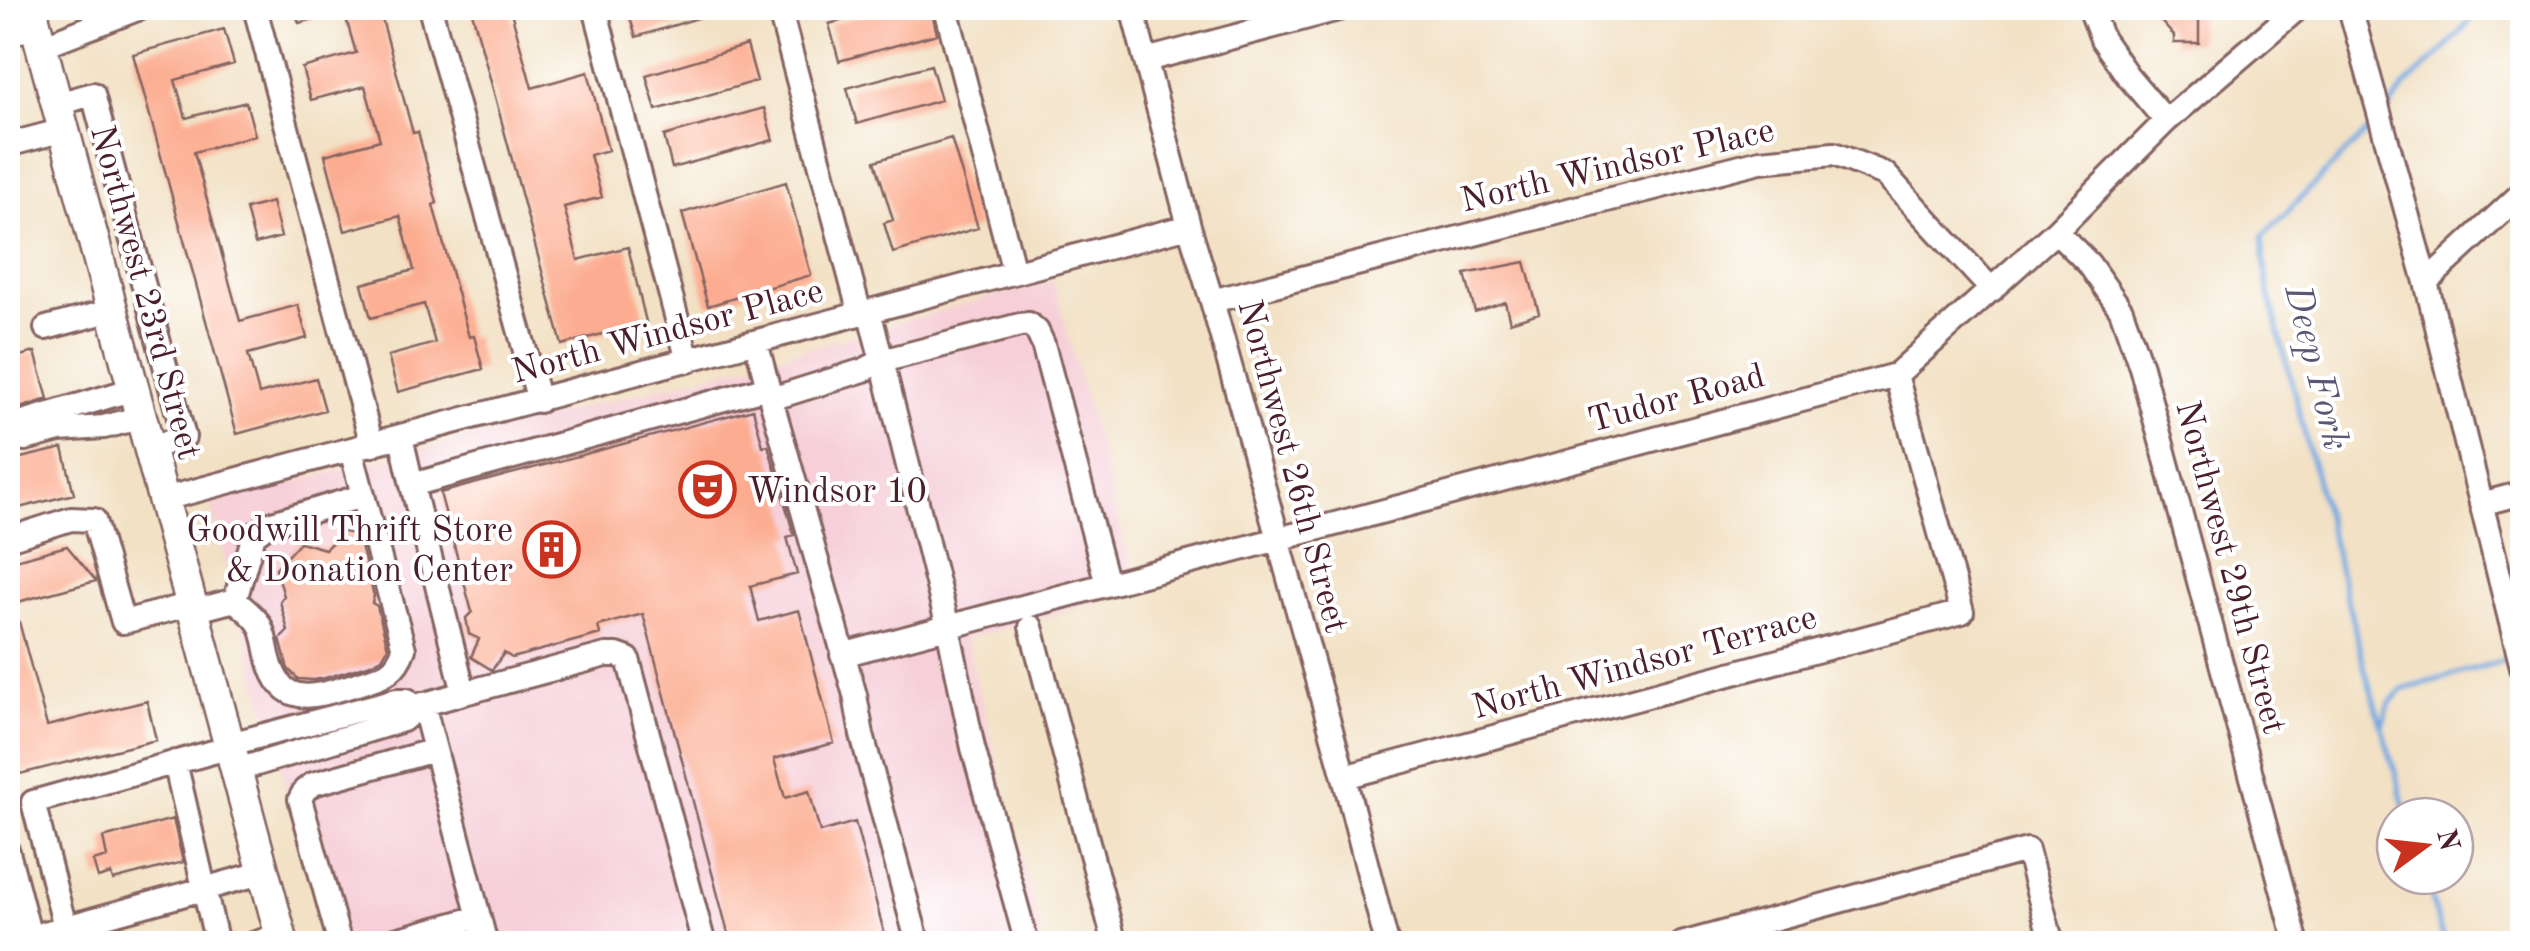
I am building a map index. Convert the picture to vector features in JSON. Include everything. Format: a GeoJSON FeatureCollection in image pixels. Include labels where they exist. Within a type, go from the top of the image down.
{"type":"FeatureCollection","features":[{"type":"Feature","properties":{"kind":"main road","name":"Northwest 23rd Street"},"geometry":{"type":"LineString","coordinates":[[29,29],[61,117],[264,872],[272,941]]}},
{"type":"Feature","properties":{"kind":"street"},"geometry":{"type":"LineString","coordinates":[[29,29],[140,8]]}},
{"type":"Feature","properties":{"kind":"street"},"geometry":{"type":"LineString","coordinates":[[236,600],[258,622],[274,678],[287,692],[327,693],[384,676],[400,662],[404,649],[362,496],[362,448],[255,8]]}},
{"type":"Feature","properties":{"kind":"street"},"geometry":{"type":"LineString","coordinates":[[430,8],[539,401]]}},
{"type":"Feature","properties":{"kind":"street"},"geometry":{"type":"LineString","coordinates":[[595,8],[688,361]]}},
{"type":"Feature","properties":{"kind":"street"},"geometry":{"type":"LineString","coordinates":[[779,8],[864,312],[882,361],[948,628],[973,748],[1027,944]]}},
{"type":"Feature","properties":{"kind":"street"},"geometry":{"type":"LineString","coordinates":[[946,8],[1014,272]]}},
{"type":"Feature","properties":{"kind":"street","name":"Northwest 26th Street"},"geometry":{"type":"LineString","coordinates":[[1132,8],[1387,944]]}},
{"type":"Feature","properties":{"kind":"street"},"geometry":{"type":"LineString","coordinates":[[1146,60],[1342,8]]}},
{"type":"Feature","properties":{"kind":"street"},"geometry":{"type":"LineString","coordinates":[[2090,8],[2102,39],[2166,121]]}},
{"type":"Feature","properties":{"kind":"street","name":"Tudor Road"},"geometry":{"type":"LineString","coordinates":[[842,656],[1896,375],[2056,231],[2166,121],[2298,8]]}},
{"type":"Feature","properties":{"kind":"street"},"geometry":{"type":"LineString","coordinates":[[2350,8],[2426,282],[2522,667]]}},
{"type":"Feature","properties":{"kind":"street"},"geometry":{"type":"LineString","coordinates":[[11,144],[61,117],[92,94],[184,437],[150,448]]}},
{"type":"Feature","properties":{"kind":"street","name":"North Windsor Place"},"geometry":{"type":"LineString","coordinates":[[1212,301],[1760,160],[1834,154],[1885,174],[1992,290]]}},
{"type":"Feature","properties":{"kind":"street"},"geometry":{"type":"LineString","coordinates":[[2426,282],[2522,193]]}},
{"type":"Feature","properties":{"kind":"street","name":"North Windsor Place"},"geometry":{"type":"LineString","coordinates":[[164,500],[1189,226]]}},
{"type":"Feature","properties":{"kind":"street","name":"Northwest 29th Street"},"geometry":{"type":"LineString","coordinates":[[2056,231],[2088,264],[2121,310],[2141,368],[2298,944]]}},
{"type":"Feature","properties":{"kind":"street"},"geometry":{"type":"LineString","coordinates":[[46,328],[144,288]]}},
{"type":"Feature","properties":{"kind":"street"},"geometry":{"type":"LineString","coordinates":[[412,485],[864,370],[882,361],[1028,324],[1043,344],[1115,582]]}},
{"type":"Feature","properties":{"kind":"street"},"geometry":{"type":"LineString","coordinates":[[756,342],[918,944]]}},
{"type":"Feature","properties":{"kind":"street","name":"North Windsor Terrace"},"geometry":{"type":"LineString","coordinates":[[1344,777],[1962,612],[1896,375]]}},
{"type":"Feature","properties":{"kind":"street"},"geometry":{"type":"LineString","coordinates":[[10,434],[23,422],[71,419],[104,427],[138,403]]}},
{"type":"Feature","properties":{"kind":"street"},"geometry":{"type":"LineString","coordinates":[[402,437],[464,693]]}},
{"type":"Feature","properties":{"kind":"street"},"geometry":{"type":"LineString","coordinates":[[2481,504],[2522,492]]}},
{"type":"Feature","properties":{"kind":"street"},"geometry":{"type":"LineString","coordinates":[[236,600],[254,536],[268,524],[362,496]]}},
{"type":"Feature","properties":{"kind":"street"},"geometry":{"type":"LineString","coordinates":[[8,539],[71,519],[94,520],[122,622],[236,600]]}},
{"type":"Feature","properties":{"kind":"street"},"geometry":{"type":"LineString","coordinates":[[1031,627],[1115,944]]}},
{"type":"Feature","properties":{"kind":"street"},"geometry":{"type":"LineString","coordinates":[[65,927],[33,802],[174,762],[403,720],[418,706],[617,655],[628,659],[704,944]]}},
{"type":"Feature","properties":{"kind":"street"},"geometry":{"type":"LineString","coordinates":[[418,706],[434,750],[486,944]]}},
{"type":"Feature","properties":{"kind":"street"},"geometry":{"type":"LineString","coordinates":[[340,944],[300,799],[313,784],[434,750]]}},
{"type":"Feature","properties":{"kind":"street"},"geometry":{"type":"LineString","coordinates":[[174,762],[214,943]]}},
{"type":"Feature","properties":{"kind":"street"},"geometry":{"type":"LineString","coordinates":[[1681,944],[2027,850],[2052,944]]}},
{"type":"Feature","properties":{"kind":"street"},"geometry":{"type":"LineString","coordinates":[[8,852],[28,940],[264,872]]}},
{"type":"Feature","properties":{"kind":"street"},"geometry":{"type":"LineString","coordinates":[[382,944],[479,917]]}},
{"type":"Feature","properties":{"kind":"street"},"geometry":{"type":"LineString","coordinates":[[92,920],[98,944]]}},
{"type":"Feature","properties":{"kind":"shaded area"},"geometry":{"type":"Polygon","coordinates":[[[1053,280],[1138,591],[966,639],[1044,943],[328,943],[210,504],[748,365],[1053,280]]]}},
{"type":"Feature","properties":{"kind":"building"},"geometry":{"type":"Polygon","coordinates":[[[294,8],[339,8],[340,12],[299,23],[294,8]]]}},
{"type":"Feature","properties":{"kind":"building"},"geometry":{"type":"Polygon","coordinates":[[[343,8],[379,8],[413,133],[418,132],[437,203],[433,205],[469,337],[474,336],[483,369],[398,392],[388,356],[435,343],[424,304],[371,318],[362,284],[414,270],[400,216],[345,231],[325,155],[380,140],[365,86],[311,100],[302,68],[356,53],[343,8]]]}},
{"type":"Feature","properties":{"kind":"building"},"geometry":{"type":"Polygon","coordinates":[[[471,8],[510,8],[532,88],[588,72],[608,150],[590,155],[602,197],[564,207],[578,260],[628,247],[646,322],[562,345],[471,8]]]}},
{"type":"Feature","properties":{"kind":"building"},"geometry":{"type":"Polygon","coordinates":[[[627,8],[720,8],[721,11],[636,37],[627,8]]]}},
{"type":"Feature","properties":{"kind":"building"},"geometry":{"type":"Polygon","coordinates":[[[888,8],[931,8],[937,34],[839,61],[829,24],[888,8]]]}},
{"type":"Feature","properties":{"kind":"building"},"geometry":{"type":"Polygon","coordinates":[[[2149,8],[2195,8],[2203,16],[2199,20],[2199,43],[2174,43],[2174,36],[2149,8]]]}},
{"type":"Feature","properties":{"kind":"building"},"geometry":{"type":"Polygon","coordinates":[[[224,29],[234,64],[175,80],[186,118],[246,102],[255,135],[194,152],[240,321],[298,305],[307,338],[248,354],[259,394],[316,378],[325,410],[237,434],[133,54],[224,29]]]}},
{"type":"Feature","properties":{"kind":"building"},"geometry":{"type":"Polygon","coordinates":[[[747,45],[757,81],[656,110],[646,75],[747,45]]]}},
{"type":"Feature","properties":{"kind":"building"},"geometry":{"type":"Polygon","coordinates":[[[931,65],[941,100],[857,124],[847,88],[931,65]]]}},
{"type":"Feature","properties":{"kind":"building"},"geometry":{"type":"Polygon","coordinates":[[[764,108],[773,140],[672,168],[664,136],[764,108]]]}},
{"type":"Feature","properties":{"kind":"building"},"geometry":{"type":"Polygon","coordinates":[[[951,138],[978,228],[893,253],[884,223],[893,220],[875,161],[951,138]]]}},
{"type":"Feature","properties":{"kind":"building"},"geometry":{"type":"Polygon","coordinates":[[[786,182],[811,275],[708,306],[682,213],[786,182]]]}},
{"type":"Feature","properties":{"kind":"building"},"geometry":{"type":"Polygon","coordinates":[[[272,202],[281,237],[255,244],[246,209],[272,202]]]}},
{"type":"Feature","properties":{"kind":"building"},"geometry":{"type":"Polygon","coordinates":[[[1525,262],[1539,313],[1510,322],[1505,302],[1475,312],[1465,274],[1525,262]]]}},
{"type":"Feature","properties":{"kind":"building"},"geometry":{"type":"Polygon","coordinates":[[[35,352],[48,399],[8,412],[8,359],[35,352]]]}},
{"type":"Feature","properties":{"kind":"building"},"geometry":{"type":"Polygon","coordinates":[[[753,409],[763,446],[768,445],[794,535],[787,537],[797,574],[750,586],[759,621],[799,610],[834,743],[774,759],[785,798],[809,791],[820,832],[855,822],[887,944],[731,944],[643,614],[598,626],[600,634],[512,658],[504,653],[492,670],[471,657],[479,639],[469,634],[466,618],[472,612],[440,493],[753,409]]]}},
{"type":"Feature","properties":{"kind":"building"},"geometry":{"type":"Polygon","coordinates":[[[63,448],[74,494],[15,509],[8,461],[63,448]]]}},
{"type":"Feature","properties":{"kind":"building"},"geometry":{"type":"Polygon","coordinates":[[[343,532],[358,535],[374,596],[372,603],[377,606],[388,648],[382,658],[368,665],[325,678],[298,679],[288,669],[280,639],[288,631],[276,568],[300,542],[325,549],[343,532]]]}},
{"type":"Feature","properties":{"kind":"building"},"geometry":{"type":"Polygon","coordinates":[[[67,546],[96,581],[14,603],[47,726],[147,701],[156,740],[8,777],[8,562],[67,546]]]}},
{"type":"Feature","properties":{"kind":"building"},"geometry":{"type":"Polygon","coordinates":[[[173,819],[183,862],[113,880],[111,874],[98,878],[93,861],[107,857],[103,838],[173,819]]]}},
{"type":"Feature","properties":{"kind":"waterway","name":"Deep Fork"},"geometry":{"type":"LineString","coordinates":[[2386,113],[2406,85],[2447,47],[2480,8]]}},
{"type":"Feature","properties":{"kind":"waterway","name":"Deep Fork"},"geometry":{"type":"LineString","coordinates":[[2375,125],[2262,237],[2267,286],[2365,670],[2402,796]]}},
{"type":"Feature","properties":{"kind":"waterway"},"geometry":{"type":"LineString","coordinates":[[2383,723],[2389,705],[2402,690],[2512,656]]}},
{"type":"Feature","properties":{"kind":"waterway","name":"Deep Fork"},"geometry":{"type":"LineString","coordinates":[[2431,896],[2444,944]]}},
{"type":"Feature","properties":{"kind":"place","name":"Windsor 10"},"geometry":{"type":"Point","coordinates":[708,490]}},
{"type":"Feature","properties":{"kind":"place","name":"Goodwill Thrift Store & Donation Center"},"geometry":{"type":"Point","coordinates":[552,549]}}]}
